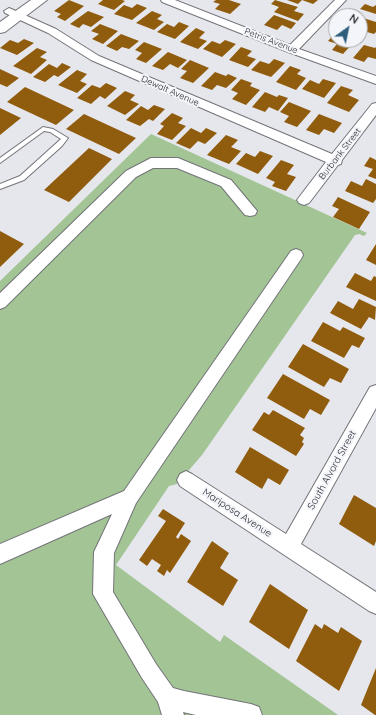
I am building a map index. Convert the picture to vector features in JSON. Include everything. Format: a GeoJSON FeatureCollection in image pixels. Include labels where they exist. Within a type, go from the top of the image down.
{"type":"FeatureCollection","features":[{"type":"Feature","properties":{"kind":"street"},"geometry":{"type":"LineString","coordinates":[[0,29],[9,15],[25,0]]}},
{"type":"Feature","properties":{"kind":"street"},"geometry":{"type":"LineString","coordinates":[[9,15],[40,0]]}},
{"type":"Feature","properties":{"kind":"street","name":"Petris Avenue"},"geometry":{"type":"LineString","coordinates":[[166,0],[186,3],[292,50],[376,80]]}},
{"type":"Feature","properties":{"kind":"street"},"geometry":{"type":"LineString","coordinates":[[292,50],[341,0]]}},
{"type":"Feature","properties":{"kind":"street","name":"Dewalt Avenue"},"geometry":{"type":"LineString","coordinates":[[9,15],[52,31],[95,58],[336,160]]}},
{"type":"Feature","properties":{"kind":"street","name":"Burbank Street"},"geometry":{"type":"LineString","coordinates":[[304,200],[376,107]]}},
{"type":"Feature","properties":{"kind":"street"},"geometry":{"type":"LineString","coordinates":[[0,303],[131,174],[151,162],[178,164],[226,183],[250,211]]}},
{"type":"Feature","properties":{"kind":"street"},"geometry":{"type":"LineString","coordinates":[[251,715],[180,707],[149,671],[103,594],[104,552],[130,497],[296,255]]}},
{"type":"Feature","properties":{"kind":"street","name":"South Alvord Street"},"geometry":{"type":"LineString","coordinates":[[289,547],[376,392]]}},
{"type":"Feature","properties":{"kind":"street","name":"Mariposa Avenue"},"geometry":{"type":"LineString","coordinates":[[186,480],[376,604]]}},
{"type":"Feature","properties":{"kind":"street"},"geometry":{"type":"LineString","coordinates":[[0,554],[130,497]]}},
{"type":"Feature","properties":{"kind":"lane"},"geometry":{"type":"LineString","coordinates":[[0,161],[43,129],[51,130],[65,138],[22,178],[0,187]]}},
{"type":"Feature","properties":{"kind":"green space"},"geometry":{"type":"Polygon","coordinates":[[[151,134],[367,233],[364,236],[359,234],[355,235],[202,455],[177,484],[169,486],[116,565],[220,642],[224,635],[338,715],[0,715],[0,281],[151,134]]]}},
{"type":"Feature","properties":{"kind":"building"},"geometry":{"type":"Polygon","coordinates":[[[69,0],[84,6],[65,21],[57,17],[61,14],[54,11],[69,0]]]}},
{"type":"Feature","properties":{"kind":"building"},"geometry":{"type":"Polygon","coordinates":[[[103,0],[125,1],[114,10],[98,4],[103,0]]]}},
{"type":"Feature","properties":{"kind":"building"},"geometry":{"type":"Polygon","coordinates":[[[216,0],[229,0],[241,4],[230,14],[215,9],[220,4],[213,2],[216,0]]]}},
{"type":"Feature","properties":{"kind":"building"},"geometry":{"type":"Polygon","coordinates":[[[275,0],[298,7],[294,11],[304,14],[298,21],[274,12],[279,7],[271,4],[275,0]]]}},
{"type":"Feature","properties":{"kind":"building"},"geometry":{"type":"Polygon","coordinates":[[[287,0],[302,0],[298,4],[287,0]]]}},
{"type":"Feature","properties":{"kind":"building"},"geometry":{"type":"Polygon","coordinates":[[[302,0],[318,0],[313,4],[302,0]]]}},
{"type":"Feature","properties":{"kind":"building"},"geometry":{"type":"Polygon","coordinates":[[[137,4],[147,8],[132,20],[114,14],[124,5],[132,8],[137,4]]]}},
{"type":"Feature","properties":{"kind":"building"},"geometry":{"type":"Polygon","coordinates":[[[365,4],[373,7],[376,5],[376,14],[368,12],[368,8],[361,8],[365,4]]]}},
{"type":"Feature","properties":{"kind":"building"},"geometry":{"type":"Polygon","coordinates":[[[88,11],[104,17],[91,27],[83,24],[79,28],[70,24],[88,11]]]}},
{"type":"Feature","properties":{"kind":"building"},"geometry":{"type":"Polygon","coordinates":[[[152,11],[162,15],[157,19],[164,22],[154,30],[136,23],[152,11]]]}},
{"type":"Feature","properties":{"kind":"building"},"geometry":{"type":"Polygon","coordinates":[[[274,15],[296,23],[291,29],[282,25],[277,30],[264,25],[274,15]]]}},
{"type":"Feature","properties":{"kind":"building"},"geometry":{"type":"Polygon","coordinates":[[[368,20],[376,22],[376,32],[374,34],[368,32],[368,20]]]}},
{"type":"Feature","properties":{"kind":"building"},"geometry":{"type":"Polygon","coordinates":[[[179,22],[189,26],[175,39],[157,32],[167,24],[174,27],[179,22]]]}},
{"type":"Feature","properties":{"kind":"building"},"geometry":{"type":"Polygon","coordinates":[[[100,24],[118,31],[103,44],[92,39],[99,34],[91,31],[100,24]]]}},
{"type":"Feature","properties":{"kind":"building"},"geometry":{"type":"Polygon","coordinates":[[[196,28],[205,32],[199,38],[207,41],[198,49],[180,42],[196,28]]]}},
{"type":"Feature","properties":{"kind":"building"},"geometry":{"type":"Polygon","coordinates":[[[121,34],[139,41],[129,49],[122,47],[117,51],[106,46],[121,34]]]}},
{"type":"Feature","properties":{"kind":"building"},"geometry":{"type":"Polygon","coordinates":[[[24,39],[34,43],[17,55],[0,48],[10,40],[18,43],[24,39]]]}},
{"type":"Feature","properties":{"kind":"building"},"geometry":{"type":"Polygon","coordinates":[[[225,40],[236,44],[222,57],[203,49],[212,41],[220,44],[225,40]]]}},
{"type":"Feature","properties":{"kind":"building"},"geometry":{"type":"Polygon","coordinates":[[[144,42],[162,49],[146,63],[136,59],[142,53],[135,50],[144,42]]]}},
{"type":"Feature","properties":{"kind":"building"},"geometry":{"type":"Polygon","coordinates":[[[368,46],[376,47],[376,59],[368,57],[364,62],[353,58],[361,48],[368,48],[368,46]]]}},
{"type":"Feature","properties":{"kind":"building"},"geometry":{"type":"Polygon","coordinates":[[[241,47],[252,51],[247,56],[256,59],[248,67],[229,60],[241,47]]]}},
{"type":"Feature","properties":{"kind":"building"},"geometry":{"type":"Polygon","coordinates":[[[37,48],[47,52],[40,57],[47,60],[31,74],[13,66],[37,48]]]}},
{"type":"Feature","properties":{"kind":"building"},"geometry":{"type":"Polygon","coordinates":[[[334,48],[349,48],[343,54],[332,50],[334,48]]]}},
{"type":"Feature","properties":{"kind":"building"},"geometry":{"type":"Polygon","coordinates":[[[168,52],[187,60],[178,68],[170,64],[163,70],[152,66],[168,52]]]}},
{"type":"Feature","properties":{"kind":"building"},"geometry":{"type":"Polygon","coordinates":[[[274,59],[285,63],[271,77],[251,70],[260,61],[269,64],[274,59]]]}},
{"type":"Feature","properties":{"kind":"building"},"geometry":{"type":"Polygon","coordinates":[[[190,60],[209,68],[193,83],[180,78],[187,71],[181,69],[190,60]]]}},
{"type":"Feature","properties":{"kind":"building"},"geometry":{"type":"Polygon","coordinates":[[[62,63],[71,67],[58,77],[54,75],[45,82],[33,77],[49,64],[57,68],[62,63]]]}},
{"type":"Feature","properties":{"kind":"building"},"geometry":{"type":"Polygon","coordinates":[[[290,66],[301,70],[297,74],[306,78],[296,90],[276,82],[290,66]]]}},
{"type":"Feature","properties":{"kind":"building"},"geometry":{"type":"Polygon","coordinates":[[[0,69],[19,78],[7,87],[0,84],[0,69]]]}},
{"type":"Feature","properties":{"kind":"building"},"geometry":{"type":"Polygon","coordinates":[[[77,70],[87,74],[80,81],[87,84],[77,93],[58,85],[77,70]]]}},
{"type":"Feature","properties":{"kind":"building"},"geometry":{"type":"Polygon","coordinates":[[[215,72],[226,76],[228,74],[237,78],[226,88],[217,85],[212,90],[201,86],[215,72]]]}},
{"type":"Feature","properties":{"kind":"building"},"geometry":{"type":"Polygon","coordinates":[[[241,79],[252,83],[250,86],[260,90],[246,105],[232,99],[238,93],[231,90],[241,79]]]}},
{"type":"Feature","properties":{"kind":"building"},"geometry":{"type":"Polygon","coordinates":[[[323,79],[336,83],[324,98],[302,89],[310,80],[319,84],[323,79]]]}},
{"type":"Feature","properties":{"kind":"building"},"geometry":{"type":"Polygon","coordinates":[[[106,83],[117,88],[105,99],[100,96],[91,104],[77,98],[92,85],[100,88],[106,83]]]}},
{"type":"Feature","properties":{"kind":"building"},"geometry":{"type":"Polygon","coordinates":[[[341,86],[353,90],[348,95],[359,100],[349,112],[327,103],[341,86]]]}},
{"type":"Feature","properties":{"kind":"building"},"geometry":{"type":"Polygon","coordinates":[[[25,87],[74,110],[56,125],[7,102],[25,87]]]}},
{"type":"Feature","properties":{"kind":"building"},"geometry":{"type":"Polygon","coordinates":[[[125,91],[135,95],[130,100],[139,104],[125,115],[107,106],[125,91]]]}},
{"type":"Feature","properties":{"kind":"building"},"geometry":{"type":"Polygon","coordinates":[[[265,92],[277,97],[279,95],[288,98],[278,111],[269,107],[265,112],[252,107],[265,92]]]}},
{"type":"Feature","properties":{"kind":"building"},"geometry":{"type":"Polygon","coordinates":[[[289,102],[311,111],[297,127],[284,122],[289,116],[280,112],[289,102]]]}},
{"type":"Feature","properties":{"kind":"building"},"geometry":{"type":"Polygon","coordinates":[[[154,105],[165,109],[153,121],[149,119],[140,126],[126,120],[141,106],[148,110],[154,105]]]}},
{"type":"Feature","properties":{"kind":"building"},"geometry":{"type":"Polygon","coordinates":[[[0,108],[21,118],[0,135],[0,108]]]}},
{"type":"Feature","properties":{"kind":"building"},"geometry":{"type":"Polygon","coordinates":[[[172,113],[183,118],[178,123],[186,126],[172,140],[157,134],[164,126],[160,124],[172,113]]]}},
{"type":"Feature","properties":{"kind":"building"},"geometry":{"type":"Polygon","coordinates":[[[84,114],[136,138],[119,154],[66,129],[84,114]]]}},
{"type":"Feature","properties":{"kind":"building"},"geometry":{"type":"Polygon","coordinates":[[[319,114],[342,123],[334,133],[324,129],[319,135],[306,130],[319,114]]]}},
{"type":"Feature","properties":{"kind":"building"},"geometry":{"type":"Polygon","coordinates":[[[191,128],[201,133],[206,128],[217,133],[205,144],[198,141],[190,149],[176,143],[191,128]]]}},
{"type":"Feature","properties":{"kind":"building"},"geometry":{"type":"Polygon","coordinates":[[[226,135],[238,140],[231,147],[241,151],[229,164],[207,155],[226,135]]]}},
{"type":"Feature","properties":{"kind":"building"},"geometry":{"type":"Polygon","coordinates":[[[89,148],[112,159],[69,202],[44,190],[89,148]]]}},
{"type":"Feature","properties":{"kind":"building"},"geometry":{"type":"Polygon","coordinates":[[[260,151],[273,156],[258,174],[236,164],[246,153],[255,157],[260,151]]]}},
{"type":"Feature","properties":{"kind":"building"},"geometry":{"type":"Polygon","coordinates":[[[370,157],[376,160],[376,179],[368,176],[373,169],[364,166],[370,157]]]}},
{"type":"Feature","properties":{"kind":"building"},"geometry":{"type":"Polygon","coordinates":[[[281,160],[294,165],[287,174],[296,177],[286,191],[272,186],[275,182],[266,178],[281,160]]]}},
{"type":"Feature","properties":{"kind":"building"},"geometry":{"type":"Polygon","coordinates":[[[366,179],[376,184],[376,199],[373,203],[345,191],[351,181],[362,186],[366,179]]]}},
{"type":"Feature","properties":{"kind":"building"},"geometry":{"type":"Polygon","coordinates":[[[338,197],[370,212],[359,229],[333,217],[339,209],[332,206],[338,197]]]}},
{"type":"Feature","properties":{"kind":"building"},"geometry":{"type":"Polygon","coordinates":[[[0,231],[24,244],[0,267],[0,231]]]}},
{"type":"Feature","properties":{"kind":"building"},"geometry":{"type":"Polygon","coordinates":[[[376,244],[376,265],[366,260],[376,244]]]}},
{"type":"Feature","properties":{"kind":"building"},"geometry":{"type":"Polygon","coordinates":[[[355,273],[371,281],[374,276],[376,277],[376,301],[346,287],[355,273]]]}},
{"type":"Feature","properties":{"kind":"building"},"geometry":{"type":"Polygon","coordinates":[[[359,299],[376,307],[375,320],[369,317],[361,329],[330,313],[338,301],[353,309],[359,299]]]}},
{"type":"Feature","properties":{"kind":"building"},"geometry":{"type":"Polygon","coordinates":[[[323,322],[340,331],[343,327],[365,338],[359,348],[352,345],[344,358],[311,341],[323,322]]]}},
{"type":"Feature","properties":{"kind":"building"},"geometry":{"type":"Polygon","coordinates":[[[303,344],[349,369],[341,383],[330,378],[324,387],[288,367],[303,344]]]}},
{"type":"Feature","properties":{"kind":"building"},"geometry":{"type":"Polygon","coordinates":[[[283,374],[330,400],[321,415],[310,409],[304,419],[267,398],[283,374]]]}},
{"type":"Feature","properties":{"kind":"building"},"geometry":{"type":"Polygon","coordinates":[[[273,410],[305,428],[300,435],[304,438],[302,442],[304,444],[296,456],[252,430],[264,412],[269,415],[273,410]]]}},
{"type":"Feature","properties":{"kind":"building"},"geometry":{"type":"Polygon","coordinates":[[[250,447],[289,470],[280,485],[268,478],[262,489],[235,472],[250,447]]]}},
{"type":"Feature","properties":{"kind":"building"},"geometry":{"type":"Polygon","coordinates":[[[354,495],[376,508],[376,541],[374,546],[339,524],[354,495]]]}},
{"type":"Feature","properties":{"kind":"building"},"geometry":{"type":"Polygon","coordinates":[[[163,509],[185,523],[176,537],[178,539],[181,534],[191,541],[170,573],[167,570],[164,576],[157,571],[161,565],[152,559],[147,566],[139,560],[166,521],[158,516],[163,509]]]}},
{"type":"Feature","properties":{"kind":"building"},"geometry":{"type":"Polygon","coordinates":[[[212,541],[229,553],[220,568],[238,580],[223,606],[187,582],[212,541]]]}},
{"type":"Feature","properties":{"kind":"building"},"geometry":{"type":"Polygon","coordinates":[[[270,584],[308,610],[289,649],[249,622],[270,584]]]}},
{"type":"Feature","properties":{"kind":"building"},"geometry":{"type":"Polygon","coordinates":[[[315,624],[322,629],[324,624],[338,633],[341,627],[362,641],[339,691],[296,661],[315,624]]]}},
{"type":"Feature","properties":{"kind":"building"},"geometry":{"type":"Polygon","coordinates":[[[376,668],[376,715],[375,715],[361,705],[376,668]]]}}]}
